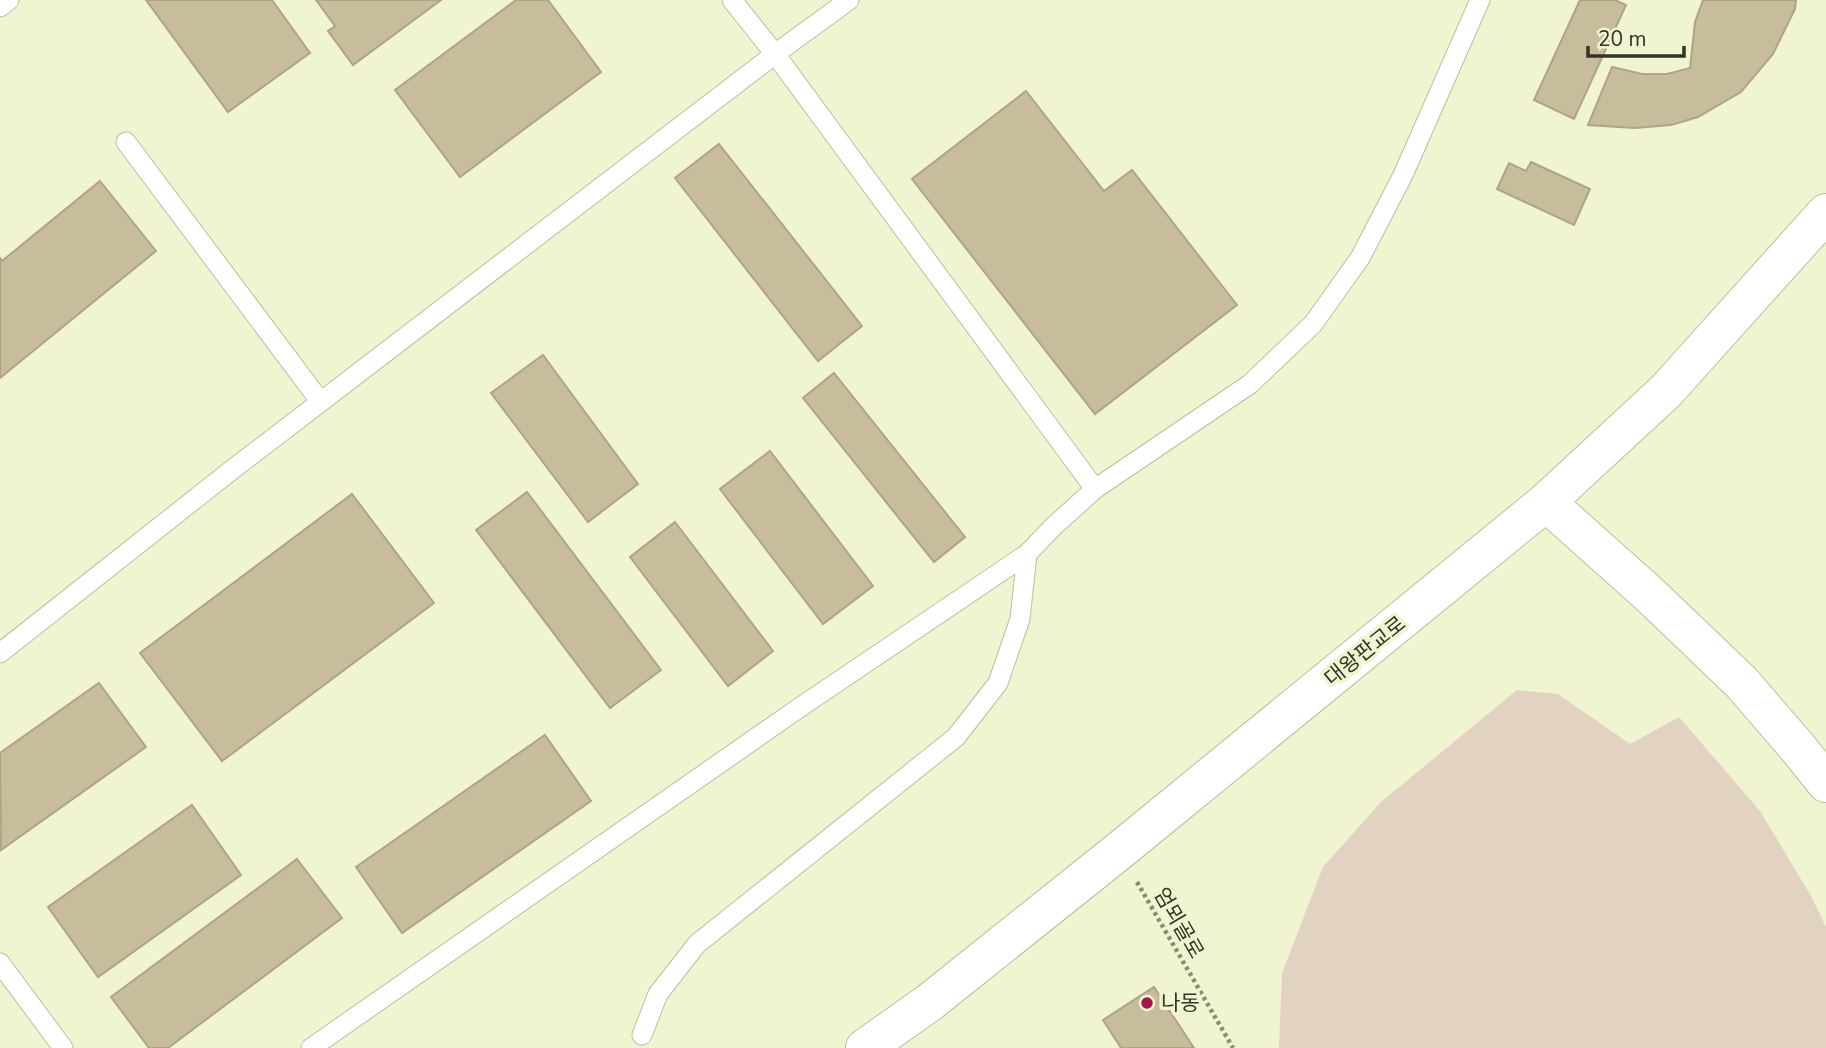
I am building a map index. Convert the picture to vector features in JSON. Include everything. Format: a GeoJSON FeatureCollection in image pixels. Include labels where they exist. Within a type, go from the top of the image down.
{"type":"FeatureCollection","features":[{"type":"Feature","properties":{"kind":"main road","name":"대왕판교로"},"geometry":{"type":"LineString","coordinates":[[865,1048],[930,1002],[1119,851],[1546,502],[1666,391],[1826,213]]}},
{"type":"Feature","properties":{"kind":"main road"},"geometry":{"type":"LineString","coordinates":[[1546,502],[1742,683],[1826,783]]}},
{"type":"Feature","properties":{"kind":"lane"},"geometry":{"type":"LineString","coordinates":[[0,6],[9,0]]}},
{"type":"Feature","properties":{"kind":"lane"},"geometry":{"type":"LineString","coordinates":[[732,0],[775,54],[1095,489]]}},
{"type":"Feature","properties":{"kind":"lane"},"geometry":{"type":"LineString","coordinates":[[0,653],[320,401],[849,0]]}},
{"type":"Feature","properties":{"kind":"lane"},"geometry":{"type":"LineString","coordinates":[[311,1048],[799,708],[1027,554],[1095,489],[1250,384],[1313,324],[1360,258],[1403,175],[1480,0]]}},
{"type":"Feature","properties":{"kind":"lane"},"geometry":{"type":"LineString","coordinates":[[126,142],[320,401]]}},
{"type":"Feature","properties":{"kind":"lane"},"geometry":{"type":"LineString","coordinates":[[642,1035],[658,994],[696,944],[956,737],[999,683],[1020,619],[1027,554]]}},
{"type":"Feature","properties":{"kind":"lane"},"geometry":{"type":"LineString","coordinates":[[0,963],[63,1048]]}},
{"type":"Feature","properties":{"kind":"path","name":"엄뫼골로"},"geometry":{"type":"LineString","coordinates":[[1119,851],[1233,1048]]}},
{"type":"Feature","properties":{"kind":"shaded area"},"geometry":{"type":"Polygon","coordinates":[[[1517,690],[1558,694],[1630,744],[1679,717],[1760,811],[1811,896],[1826,927],[1826,1048],[1279,1048],[1282,973],[1323,867],[1381,802],[1517,690]]]}},
{"type":"Feature","properties":{"kind":"building"},"geometry":{"type":"Polygon","coordinates":[[[146,0],[272,0],[310,53],[228,112],[146,0]]]}},
{"type":"Feature","properties":{"kind":"building"},"geometry":{"type":"Polygon","coordinates":[[[316,0],[441,0],[353,65],[328,31],[335,26],[316,0]]]}},
{"type":"Feature","properties":{"kind":"building"},"geometry":{"type":"Polygon","coordinates":[[[516,0],[548,0],[601,72],[460,177],[395,90],[516,0]]]}},
{"type":"Feature","properties":{"kind":"building"},"geometry":{"type":"Polygon","coordinates":[[[1580,0],[1615,0],[1626,5],[1574,119],[1534,100],[1580,0]]]}},
{"type":"Feature","properties":{"kind":"building"},"geometry":{"type":"Polygon","coordinates":[[[1703,0],[1796,0],[1795,9],[1773,54],[1741,92],[1698,117],[1671,125],[1635,128],[1588,125],[1612,67],[1642,74],[1667,74],[1690,68],[1695,22],[1703,0]]]}},
{"type":"Feature","properties":{"kind":"building"},"geometry":{"type":"Polygon","coordinates":[[[1026,91],[1104,191],[1132,170],[1237,305],[1095,414],[912,179],[1026,91]]]}},
{"type":"Feature","properties":{"kind":"building"},"geometry":{"type":"Polygon","coordinates":[[[719,144],[862,326],[818,361],[675,178],[719,144]]]}},
{"type":"Feature","properties":{"kind":"building"},"geometry":{"type":"Polygon","coordinates":[[[1531,162],[1590,189],[1574,225],[1497,189],[1509,163],[1526,171],[1531,162]]]}},
{"type":"Feature","properties":{"kind":"building"},"geometry":{"type":"Polygon","coordinates":[[[100,181],[156,251],[0,378],[0,258],[2,261],[100,181]]]}},
{"type":"Feature","properties":{"kind":"building"},"geometry":{"type":"Polygon","coordinates":[[[543,355],[638,484],[588,522],[491,393],[543,355]]]}},
{"type":"Feature","properties":{"kind":"building"},"geometry":{"type":"Polygon","coordinates":[[[834,373],[965,537],[934,562],[803,398],[834,373]]]}},
{"type":"Feature","properties":{"kind":"building"},"geometry":{"type":"Polygon","coordinates":[[[770,451],[873,586],[823,624],[720,489],[770,451]]]}},
{"type":"Feature","properties":{"kind":"building"},"geometry":{"type":"Polygon","coordinates":[[[527,492],[661,670],[610,708],[476,530],[527,492]]]}},
{"type":"Feature","properties":{"kind":"building"},"geometry":{"type":"Polygon","coordinates":[[[352,494],[434,603],[222,761],[140,653],[352,494]]]}},
{"type":"Feature","properties":{"kind":"building"},"geometry":{"type":"Polygon","coordinates":[[[675,522],[773,651],[728,686],[630,557],[675,522]]]}},
{"type":"Feature","properties":{"kind":"building"},"geometry":{"type":"Polygon","coordinates":[[[99,683],[146,747],[1,850],[0,753],[99,683]]]}},
{"type":"Feature","properties":{"kind":"building"},"geometry":{"type":"Polygon","coordinates":[[[545,735],[591,801],[402,933],[356,867],[545,735]]]}},
{"type":"Feature","properties":{"kind":"building"},"geometry":{"type":"Polygon","coordinates":[[[192,805],[241,875],[98,977],[48,907],[192,805]]]}},
{"type":"Feature","properties":{"kind":"building"},"geometry":{"type":"Polygon","coordinates":[[[297,859],[342,918],[168,1048],[149,1048],[111,997],[297,859]]]}},
{"type":"Feature","properties":{"kind":"building","name":"나동"},"geometry":{"type":"Polygon","coordinates":[[[1154,987],[1194,1048],[1121,1048],[1103,1020],[1154,987]]]}},
{"type":"Feature","properties":{"kind":"place","name":"나동"},"geometry":{"type":"Point","coordinates":[1147,1003]}}]}
